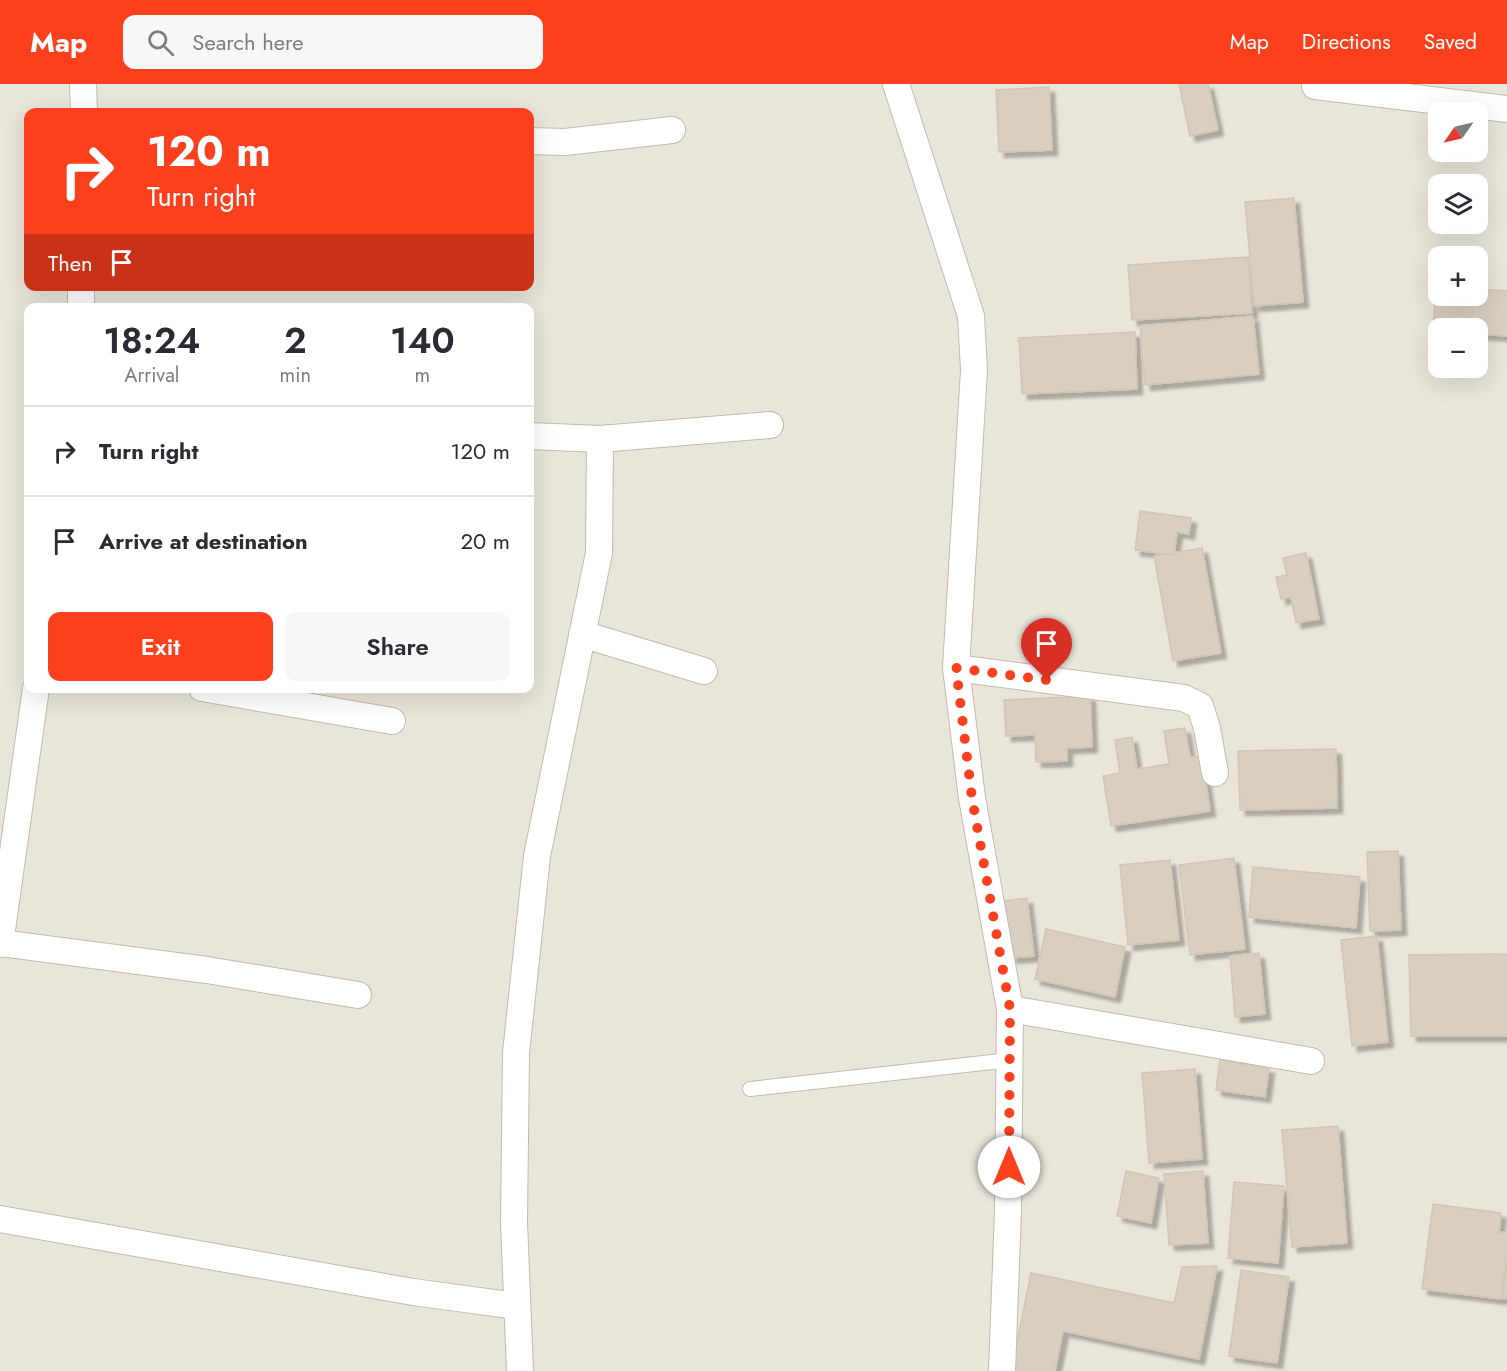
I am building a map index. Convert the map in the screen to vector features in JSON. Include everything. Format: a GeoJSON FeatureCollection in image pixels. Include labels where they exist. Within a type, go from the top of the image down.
{"type":"FeatureCollection","features":[{"type":"Feature","properties":{"kind":"street"},"geometry":{"type":"LineString","coordinates":[[83,84],[84,108]]}},
{"type":"Feature","properties":{"kind":"street"},"geometry":{"type":"LineString","coordinates":[[896,84],[971,316],[974,370],[956,668],[972,798],[1010,1009],[1008,1210],[1002,1371]]}},
{"type":"Feature","properties":{"kind":"street"},"geometry":{"type":"LineString","coordinates":[[1315,86],[1507,109]]}},
{"type":"Feature","properties":{"kind":"street"},"geometry":{"type":"LineString","coordinates":[[534,141],[565,142],[672,130]]}},
{"type":"Feature","properties":{"kind":"street"},"geometry":{"type":"LineString","coordinates":[[534,436],[600,439],[770,425]]}},
{"type":"Feature","properties":{"kind":"street"},"geometry":{"type":"LineString","coordinates":[[520,1371],[514,1222],[516,1053],[537,856],[599,553],[600,439]]}},
{"type":"Feature","properties":{"kind":"street"},"geometry":{"type":"LineString","coordinates":[[582,634],[704,671]]}},
{"type":"Feature","properties":{"kind":"street"},"geometry":{"type":"LineString","coordinates":[[956,668],[1184,698],[1200,706],[1207,728],[1215,773]]}},
{"type":"Feature","properties":{"kind":"street"},"geometry":{"type":"LineString","coordinates":[[35,693],[0,944],[207,970],[358,995]]}},
{"type":"Feature","properties":{"kind":"street"},"geometry":{"type":"LineString","coordinates":[[231,693],[392,721]]}},
{"type":"Feature","properties":{"kind":"street"},"geometry":{"type":"LineString","coordinates":[[1010,1009],[1311,1061]]}},
{"type":"Feature","properties":{"kind":"street"},"geometry":{"type":"LineString","coordinates":[[0,1219],[412,1292],[517,1306]]}},
{"type":"Feature","properties":{"kind":"lane"},"geometry":{"type":"LineString","coordinates":[[750,1089],[1010,1060]]}},
{"type":"Feature","properties":{"kind":"shaded area"},"geometry":{"type":"Polygon","coordinates":[[[0,84],[1507,84],[1507,1371],[0,1371],[0,84]]]}},
{"type":"Feature","properties":{"kind":"building"},"geometry":{"type":"Polygon","coordinates":[[[1179,84],[1208,84],[1218,130],[1190,136],[1179,84]]]}},
{"type":"Feature","properties":{"kind":"building"},"geometry":{"type":"Polygon","coordinates":[[[1049,87],[1052,150],[999,152],[996,90],[1049,87]]]}},
{"type":"Feature","properties":{"kind":"building"},"geometry":{"type":"Polygon","coordinates":[[[1294,198],[1303,302],[1254,306],[1245,202],[1294,198]]]}},
{"type":"Feature","properties":{"kind":"building"},"geometry":{"type":"Polygon","coordinates":[[[1248,257],[1252,313],[1132,320],[1128,265],[1248,257]]]}},
{"type":"Feature","properties":{"kind":"building"},"geometry":{"type":"Polygon","coordinates":[[[1488,290],[1507,291],[1507,336],[1488,335],[1488,318],[1434,318],[1435,306],[1488,306],[1488,290]]]}},
{"type":"Feature","properties":{"kind":"building"},"geometry":{"type":"Polygon","coordinates":[[[1253,316],[1259,374],[1145,385],[1140,326],[1253,316]]]}},
{"type":"Feature","properties":{"kind":"building"},"geometry":{"type":"Polygon","coordinates":[[[1135,332],[1137,389],[1022,394],[1019,338],[1135,332]]]}},
{"type":"Feature","properties":{"kind":"building"},"geometry":{"type":"Polygon","coordinates":[[[1140,511],[1191,518],[1189,534],[1177,532],[1174,555],[1135,550],[1140,511]]]}},
{"type":"Feature","properties":{"kind":"building"},"geometry":{"type":"Polygon","coordinates":[[[1202,548],[1221,653],[1173,661],[1154,556],[1202,548]]]}},
{"type":"Feature","properties":{"kind":"building"},"geometry":{"type":"Polygon","coordinates":[[[1306,553],[1319,619],[1296,623],[1291,597],[1281,599],[1276,577],[1287,575],[1283,558],[1306,553]]]}},
{"type":"Feature","properties":{"kind":"building"},"geometry":{"type":"Polygon","coordinates":[[[1090,696],[1092,747],[1067,748],[1067,761],[1036,762],[1035,735],[1006,736],[1004,700],[1090,696]]]}},
{"type":"Feature","properties":{"kind":"building"},"geometry":{"type":"Polygon","coordinates":[[[1185,728],[1190,757],[1202,756],[1210,811],[1111,826],[1103,776],[1120,773],[1115,740],[1132,737],[1137,769],[1169,764],[1164,731],[1185,728]]]}},
{"type":"Feature","properties":{"kind":"building"},"geometry":{"type":"Polygon","coordinates":[[[1336,749],[1337,808],[1240,810],[1238,751],[1336,749]]]}},
{"type":"Feature","properties":{"kind":"building"},"geometry":{"type":"Polygon","coordinates":[[[1398,851],[1401,930],[1370,931],[1367,852],[1398,851]]]}},
{"type":"Feature","properties":{"kind":"building"},"geometry":{"type":"Polygon","coordinates":[[[1234,858],[1245,949],[1190,955],[1179,865],[1234,858]]]}},
{"type":"Feature","properties":{"kind":"building"},"geometry":{"type":"Polygon","coordinates":[[[1170,860],[1179,940],[1128,945],[1120,865],[1170,860]]]}},
{"type":"Feature","properties":{"kind":"building"},"geometry":{"type":"Polygon","coordinates":[[[1253,867],[1360,877],[1356,928],[1249,917],[1253,867]]]}},
{"type":"Feature","properties":{"kind":"building"},"geometry":{"type":"Polygon","coordinates":[[[1027,898],[1034,956],[1011,958],[1004,901],[1027,898]]]}},
{"type":"Feature","properties":{"kind":"building"},"geometry":{"type":"Polygon","coordinates":[[[1046,929],[1125,947],[1115,997],[1035,979],[1046,929]]]}},
{"type":"Feature","properties":{"kind":"building"},"geometry":{"type":"Polygon","coordinates":[[[1377,936],[1388,1042],[1352,1046],[1341,940],[1377,936]]]}},
{"type":"Feature","properties":{"kind":"building"},"geometry":{"type":"Polygon","coordinates":[[[1259,953],[1265,1014],[1235,1017],[1230,956],[1259,953]]]}},
{"type":"Feature","properties":{"kind":"building"},"geometry":{"type":"Polygon","coordinates":[[[1507,954],[1507,1036],[1411,1036],[1409,955],[1507,954]]]}},
{"type":"Feature","properties":{"kind":"building"},"geometry":{"type":"Polygon","coordinates":[[[1220,1060],[1269,1068],[1265,1097],[1216,1090],[1220,1060]]]}},
{"type":"Feature","properties":{"kind":"building"},"geometry":{"type":"Polygon","coordinates":[[[1195,1069],[1202,1159],[1149,1163],[1142,1073],[1195,1069]]]}},
{"type":"Feature","properties":{"kind":"building"},"geometry":{"type":"Polygon","coordinates":[[[1338,1126],[1347,1243],[1292,1247],[1282,1130],[1338,1126]]]}},
{"type":"Feature","properties":{"kind":"building"},"geometry":{"type":"Polygon","coordinates":[[[1126,1171],[1159,1178],[1151,1223],[1117,1216],[1126,1171]]]}},
{"type":"Feature","properties":{"kind":"building"},"geometry":{"type":"Polygon","coordinates":[[[1203,1171],[1208,1243],[1169,1245],[1164,1174],[1203,1171]]]}},
{"type":"Feature","properties":{"kind":"building"},"geometry":{"type":"Polygon","coordinates":[[[1234,1182],[1284,1186],[1278,1263],[1228,1258],[1234,1182]]]}},
{"type":"Feature","properties":{"kind":"building"},"geometry":{"type":"Polygon","coordinates":[[[1433,1204],[1501,1213],[1499,1232],[1507,1233],[1507,1256],[1501,1299],[1422,1289],[1433,1204]]]}},
{"type":"Feature","properties":{"kind":"building"},"geometry":{"type":"Polygon","coordinates":[[[1507,1260],[1507,1299],[1502,1298],[1507,1260]]]}},
{"type":"Feature","properties":{"kind":"building"},"geometry":{"type":"Polygon","coordinates":[[[1217,1266],[1199,1359],[1063,1331],[1055,1371],[1011,1371],[1031,1273],[1174,1303],[1182,1267],[1217,1266]]]}},
{"type":"Feature","properties":{"kind":"building"},"geometry":{"type":"Polygon","coordinates":[[[1241,1270],[1289,1277],[1277,1363],[1229,1356],[1241,1270]]]}},
{"type":"Feature","properties":{"kind":"route"},"geometry":{"type":"LineString","coordinates":[[1009,1167],[1010,1009],[972,798],[956,668],[1047,680]]}}]}
